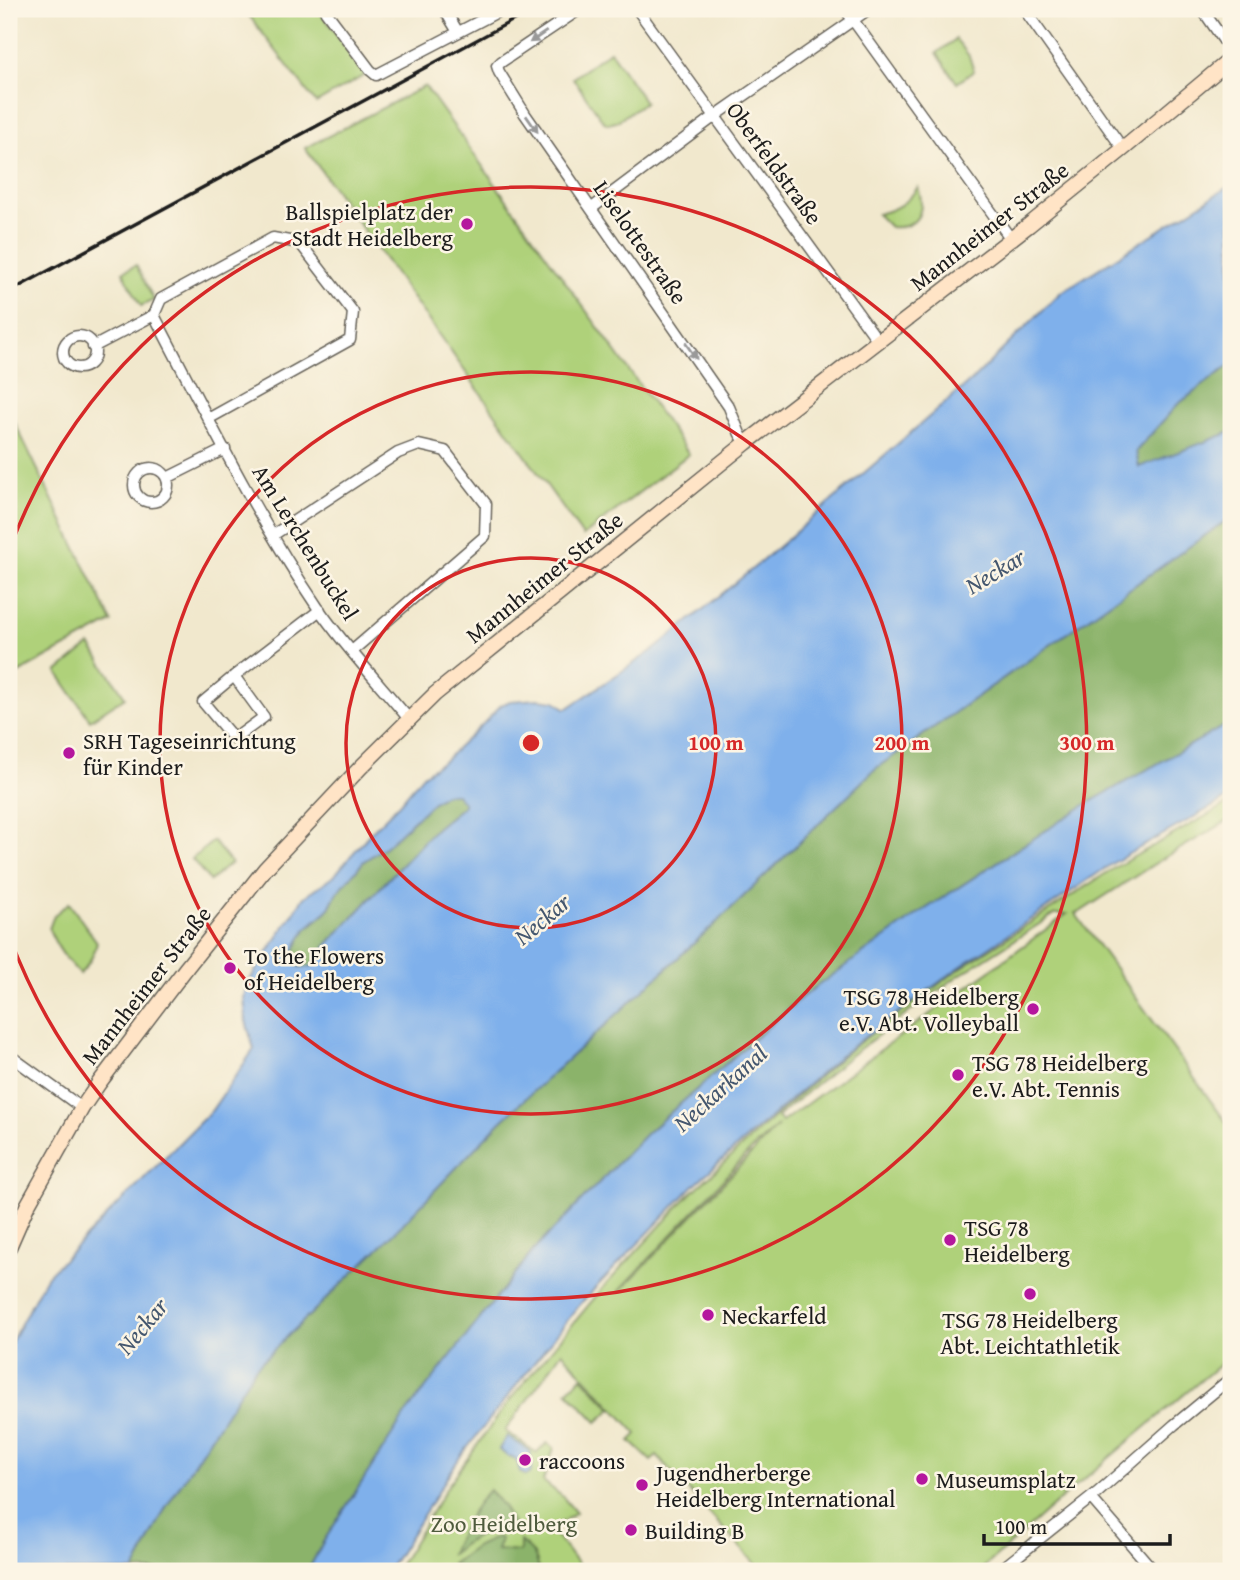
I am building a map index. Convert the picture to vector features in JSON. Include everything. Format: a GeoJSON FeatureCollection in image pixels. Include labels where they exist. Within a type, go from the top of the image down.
{"type":"FeatureCollection","features":[{"type":"Feature","properties":{"kind":"street"},"geometry":{"type":"LineString","coordinates":[[324,9],[376,75],[503,9]]}},
{"type":"Feature","properties":{"kind":"street"},"geometry":{"type":"LineString","coordinates":[[444,9],[458,32]]}},
{"type":"Feature","properties":{"kind":"street","name":"Liselottestraße"},"geometry":{"type":"LineString","coordinates":[[580,9],[497,66],[525,114],[729,407],[746,443]]}},
{"type":"Feature","properties":{"kind":"street","name":"Oberfeldstraße"},"geometry":{"type":"LineString","coordinates":[[638,9],[879,342]]}},
{"type":"Feature","properties":{"kind":"street"},"geometry":{"type":"LineString","coordinates":[[845,9],[1010,239]]}},
{"type":"Feature","properties":{"kind":"street"},"geometry":{"type":"LineString","coordinates":[[592,208],[715,116],[869,9]]}},
{"type":"Feature","properties":{"kind":"street"},"geometry":{"type":"LineString","coordinates":[[1024,9],[1123,149]]}},
{"type":"Feature","properties":{"kind":"street"},"geometry":{"type":"LineString","coordinates":[[1202,9],[1231,51]]}},
{"type":"Feature","properties":{"kind":"street","name":"Mannheimer Straße"},"geometry":{"type":"LineString","coordinates":[[9,1247],[27,1206],[82,1108],[179,977],[265,869],[409,719],[435,694],[746,443],[1010,239],[1231,59]]}},
{"type":"Feature","properties":{"kind":"street"},"geometry":{"type":"LineString","coordinates":[[93,347],[154,315],[160,299],[273,238],[300,243],[353,312],[350,340],[208,419]]}},
{"type":"Feature","properties":{"kind":"street","name":"Am Lerchenbuckel"},"geometry":{"type":"LineString","coordinates":[[154,315],[273,535],[320,610],[409,719]]}},
{"type":"Feature","properties":{"kind":"street"},"geometry":{"type":"LineString","coordinates":[[273,535],[398,453],[419,445],[445,451],[486,504],[485,536],[352,651]]}},
{"type":"Feature","properties":{"kind":"street","name":"Am Lerchenbuckel"},"geometry":{"type":"LineString","coordinates":[[167,478],[225,449]]}},
{"type":"Feature","properties":{"kind":"street"},"geometry":{"type":"LineString","coordinates":[[234,676],[264,717],[234,739],[203,702],[234,676],[320,610]]}},
{"type":"Feature","properties":{"kind":"street"},"geometry":{"type":"LineString","coordinates":[[9,1057],[82,1108]]}},
{"type":"Feature","properties":{"kind":"street"},"geometry":{"type":"LineString","coordinates":[[999,1571],[1091,1498],[1231,1378]]}},
{"type":"Feature","properties":{"kind":"street"},"geometry":{"type":"LineString","coordinates":[[1091,1498],[1154,1571]]}},
{"type":"Feature","properties":{"kind":"green space"},"geometry":{"type":"Polygon","coordinates":[[[244,9],[318,9],[367,74],[316,103],[244,9]]]}},
{"type":"Feature","properties":{"kind":"green space"},"geometry":{"type":"Polygon","coordinates":[[[956,39],[969,56],[974,71],[957,83],[937,53],[956,39]]]}},
{"type":"Feature","properties":{"kind":"green space"},"geometry":{"type":"Polygon","coordinates":[[[610,51],[645,102],[616,122],[608,124],[603,121],[573,78],[610,51]]]}},
{"type":"Feature","properties":{"kind":"green space"},"geometry":{"type":"Polygon","coordinates":[[[425,86],[689,454],[583,536],[305,148],[425,86]]]}},
{"type":"Feature","properties":{"kind":"green space"},"geometry":{"type":"Polygon","coordinates":[[[918,187],[920,211],[913,222],[900,227],[890,227],[877,214],[901,205],[918,187]]]}},
{"type":"Feature","properties":{"kind":"green space"},"geometry":{"type":"Polygon","coordinates":[[[136,265],[154,300],[141,306],[123,272],[136,265]]]}},
{"type":"Feature","properties":{"kind":"green space"},"geometry":{"type":"Polygon","coordinates":[[[1231,364],[1231,432],[1138,468],[1136,451],[1177,405],[1231,364]]]}},
{"type":"Feature","properties":{"kind":"green space"},"geometry":{"type":"Polygon","coordinates":[[[9,411],[112,622],[9,678],[9,411]]]}},
{"type":"Feature","properties":{"kind":"green space"},"geometry":{"type":"Polygon","coordinates":[[[1231,517],[1231,722],[1085,805],[921,912],[802,997],[646,1134],[533,1251],[407,1412],[322,1544],[308,1571],[134,1571],[166,1507],[256,1367],[394,1233],[500,1122],[719,920],[875,769],[1231,517]]]}},
{"type":"Feature","properties":{"kind":"green space"},"geometry":{"type":"Polygon","coordinates":[[[90,645],[125,697],[90,720],[57,672],[90,645]]]}},
{"type":"Feature","properties":{"kind":"green space"},"geometry":{"type":"Polygon","coordinates":[[[445,794],[456,794],[464,802],[463,806],[436,828],[325,947],[312,966],[304,968],[293,961],[292,954],[306,929],[328,910],[336,894],[364,861],[385,847],[445,794]]]}},
{"type":"Feature","properties":{"kind":"green space","name":"TSG 78 Heidelberg"},"geometry":{"type":"Polygon","coordinates":[[[1231,802],[1231,819],[1075,913],[1231,1129],[1231,1355],[980,1571],[762,1571],[657,1456],[651,1461],[630,1441],[637,1434],[562,1352],[505,1431],[537,1453],[547,1443],[554,1448],[543,1481],[563,1497],[576,1513],[551,1529],[583,1571],[396,1571],[449,1484],[509,1401],[601,1290],[688,1196],[847,1052],[961,968],[1114,868],[1231,802]],[[1055,914],[958,976],[850,1056],[777,1117],[782,1122],[1067,914],[1055,914]],[[779,1125],[751,1150],[620,1290],[621,1290],[779,1125]]]}},
{"type":"Feature","properties":{"kind":"green space"},"geometry":{"type":"Polygon","coordinates":[[[213,841],[231,863],[210,881],[192,859],[213,841]]]}},
{"type":"Feature","properties":{"kind":"green space"},"geometry":{"type":"Polygon","coordinates":[[[69,903],[97,942],[91,959],[80,974],[62,953],[49,929],[54,915],[69,903]]]}},
{"type":"Feature","properties":{"kind":"green space"},"geometry":{"type":"Polygon","coordinates":[[[582,1377],[612,1409],[597,1422],[567,1391],[582,1377]]]}},
{"type":"Feature","properties":{"kind":"green space","name":"Zoo Heidelberg"},"geometry":{"type":"Polygon","coordinates":[[[489,1490],[503,1506],[515,1528],[480,1535],[450,1555],[462,1529],[489,1490]]]}},
{"type":"Feature","properties":{"kind":"green space"},"geometry":{"type":"Polygon","coordinates":[[[497,1537],[501,1539],[497,1550],[520,1552],[520,1541],[524,1544],[535,1557],[539,1571],[474,1571],[452,1564],[477,1546],[497,1537]]]}},
{"type":"Feature","properties":{"kind":"water","name":"Neckar"},"geometry":{"type":"Polygon","coordinates":[[[1231,185],[1231,364],[1177,405],[1136,451],[1139,467],[1231,432],[1231,517],[875,769],[719,920],[500,1122],[394,1233],[256,1367],[166,1507],[134,1571],[9,1571],[9,1346],[46,1277],[212,1110],[254,1049],[246,1021],[244,996],[251,978],[304,897],[334,876],[423,775],[445,760],[501,705],[510,701],[539,699],[555,701],[568,708],[656,648],[762,561],[974,378],[1060,293],[1231,185]],[[445,794],[433,802],[385,847],[364,861],[336,894],[328,910],[306,929],[292,954],[293,961],[299,967],[312,966],[325,947],[436,828],[463,806],[456,794],[445,794]]]}},
{"type":"Feature","properties":{"kind":"water","name":"Neckarkanal"},"geometry":{"type":"Polygon","coordinates":[[[1231,722],[1231,796],[1113,863],[960,967],[846,1051],[696,1183],[582,1302],[460,1457],[388,1571],[308,1571],[322,1544],[407,1412],[533,1251],[646,1134],[802,997],[921,912],[1085,805],[1231,722]]]}},
{"type":"Feature","properties":{"kind":"water"},"geometry":{"type":"Polygon","coordinates":[[[507,1436],[530,1451],[530,1474],[520,1472],[515,1458],[507,1456],[499,1449],[507,1436]]]}},
{"type":"Feature","properties":{"kind":"railway"},"geometry":{"type":"LineString","coordinates":[[9,292],[534,9]]}},
{"type":"Feature","properties":{"kind":"place","name":"Ballspielplatz der Stadt Heidelberg"},"geometry":{"type":"Point","coordinates":[467,224]}},
{"type":"Feature","properties":{"kind":"place","name":"SRH Tageseinrichtung für Kinder"},"geometry":{"type":"Point","coordinates":[69,753]}},
{"type":"Feature","properties":{"kind":"place","name":"To the Flowers of Heidelberg"},"geometry":{"type":"Point","coordinates":[230,968]}},
{"type":"Feature","properties":{"kind":"place","name":"TSG 78 Heidelberg e.V. Abt. Volleyball"},"geometry":{"type":"Point","coordinates":[1033,1009]}},
{"type":"Feature","properties":{"kind":"place","name":"TSG 78 Heidelberg e.V. Abt. Tennis"},"geometry":{"type":"Point","coordinates":[958,1075]}},
{"type":"Feature","properties":{"kind":"place","name":"TSG 78 Heidelberg"},"geometry":{"type":"Point","coordinates":[950,1240]}},
{"type":"Feature","properties":{"kind":"place","name":"TSG 78 Heidelberg Abt. Leichtathletik"},"geometry":{"type":"Point","coordinates":[1030,1294]}},
{"type":"Feature","properties":{"kind":"place","name":"Neckarfeld"},"geometry":{"type":"Point","coordinates":[708,1315]}},
{"type":"Feature","properties":{"kind":"place","name":"raccoons"},"geometry":{"type":"Point","coordinates":[525,1460]}},
{"type":"Feature","properties":{"kind":"place","name":"Museumsplatz"},"geometry":{"type":"Point","coordinates":[922,1479]}},
{"type":"Feature","properties":{"kind":"place","name":"Jugendherberge Heidelberg International"},"geometry":{"type":"Point","coordinates":[642,1485]}},
{"type":"Feature","properties":{"kind":"place","name":"Building B"},"geometry":{"type":"Point","coordinates":[631,1530]}}]}
